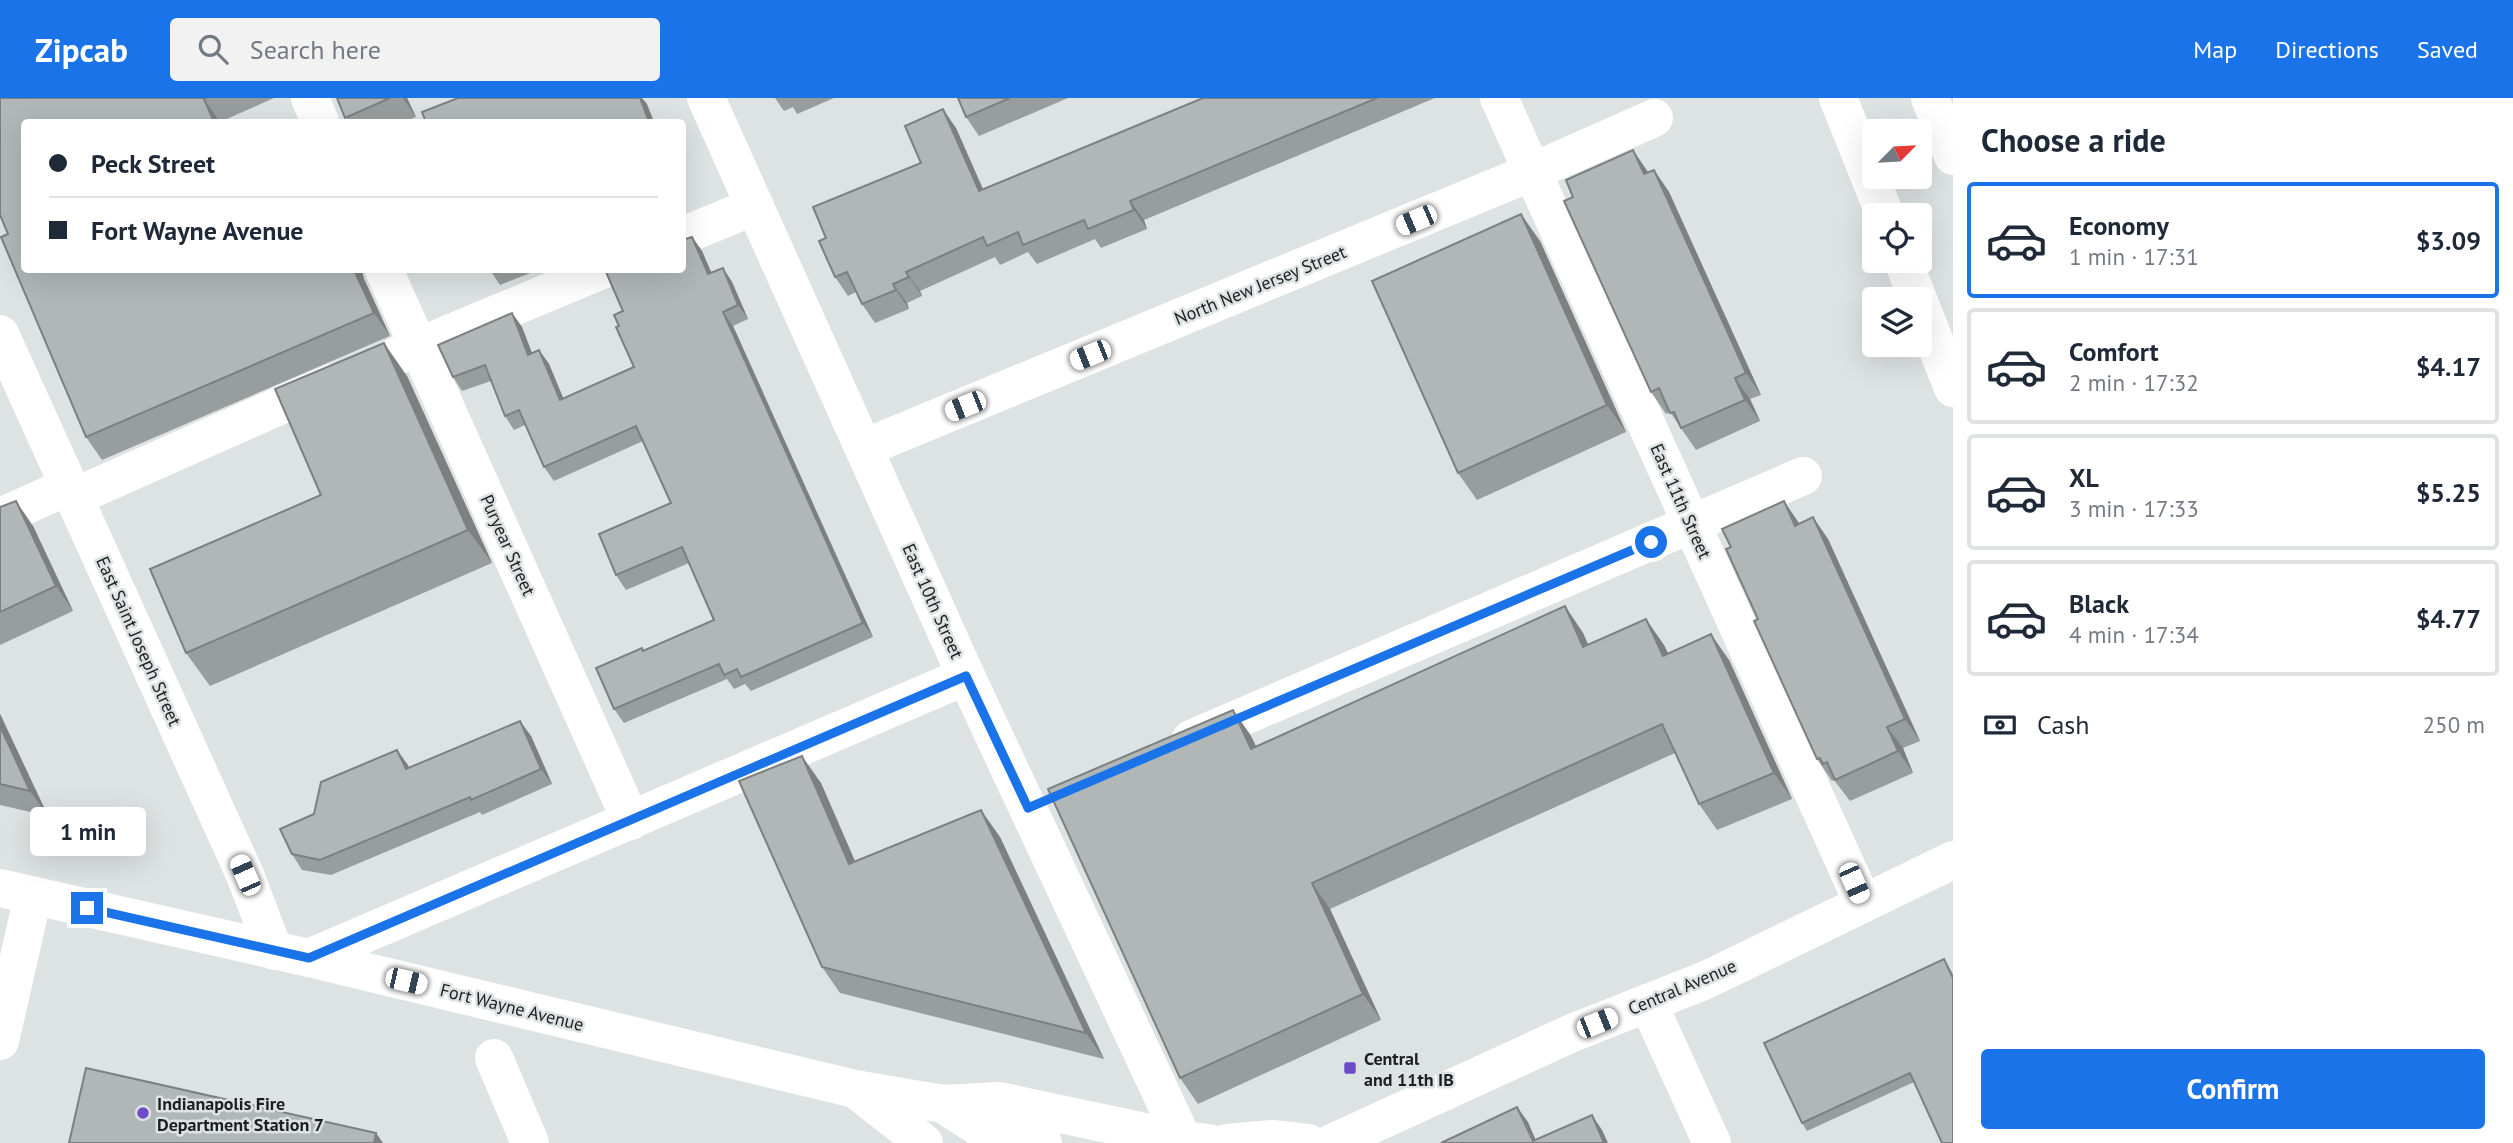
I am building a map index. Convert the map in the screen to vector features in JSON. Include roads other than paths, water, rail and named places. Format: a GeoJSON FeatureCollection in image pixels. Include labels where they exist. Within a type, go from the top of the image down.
{"type":"FeatureCollection","features":[{"type":"Feature","properties":{"kind":"main road"},"geometry":{"type":"LineString","coordinates":[[310,98],[319,119]]}},
{"type":"Feature","properties":{"kind":"main road","name":"East 10th Street"},"geometry":{"type":"LineString","coordinates":[[706,98],[966,676],[1028,808],[1196,1142]]}},
{"type":"Feature","properties":{"kind":"main road","name":"East 11th Street"},"geometry":{"type":"LineString","coordinates":[[1499,98],[1863,903]]}},
{"type":"Feature","properties":{"kind":"main road"},"geometry":{"type":"LineString","coordinates":[[1838,98],[1880,203]]}},
{"type":"Feature","properties":{"kind":"main road"},"geometry":{"type":"LineString","coordinates":[[1930,98],[1953,156]]}},
{"type":"Feature","properties":{"kind":"main road","name":"North New Jersey Street"},"geometry":{"type":"LineString","coordinates":[[864,448],[1532,172],[1654,118]]}},
{"type":"Feature","properties":{"kind":"main road"},"geometry":{"type":"LineString","coordinates":[[686,234],[755,206]]}},
{"type":"Feature","properties":{"kind":"main road","name":"Puryear Street"},"geometry":{"type":"LineString","coordinates":[[385,273],[631,821]]}},
{"type":"Feature","properties":{"kind":"main road"},"geometry":{"type":"LineString","coordinates":[[0,517],[71,492],[595,273]]}},
{"type":"Feature","properties":{"kind":"main road","name":"East Saint Joseph Street"},"geometry":{"type":"LineString","coordinates":[[0,334],[245,875],[291,954]]}},
{"type":"Feature","properties":{"kind":"main road"},"geometry":{"type":"LineString","coordinates":[[1932,334],[1953,388]]}},
{"type":"Feature","properties":{"kind":"main road"},"geometry":{"type":"LineString","coordinates":[[1162,751],[1803,476]]}},
{"type":"Feature","properties":{"kind":"main road"},"geometry":{"type":"LineString","coordinates":[[291,954],[631,821],[966,676]]}},
{"type":"Feature","properties":{"kind":"main road"},"geometry":{"type":"LineString","coordinates":[[1028,808],[1063,794]]}},
{"type":"Feature","properties":{"kind":"main road","name":"Central Avenue"},"geometry":{"type":"LineString","coordinates":[[1332,1143],[1572,1033],[1706,980],[1953,860]]}},
{"type":"Feature","properties":{"kind":"main road"},"geometry":{"type":"LineString","coordinates":[[0,1041],[17,892]]}},
{"type":"Feature","properties":{"kind":"main road","name":"Fort Wayne Avenue"},"geometry":{"type":"LineString","coordinates":[[17,892],[291,954],[855,1089],[943,1104],[999,1101],[1196,1142]]}},
{"type":"Feature","properties":{"kind":"main road"},"geometry":{"type":"LineString","coordinates":[[1648,1003],[1712,1143]]}},
{"type":"Feature","properties":{"kind":"main road"},"geometry":{"type":"LineString","coordinates":[[494,1058],[530,1143]]}},
{"type":"Feature","properties":{"kind":"main road"},"geometry":{"type":"LineString","coordinates":[[855,1089],[924,1143]]}},
{"type":"Feature","properties":{"kind":"main road","name":"Fort Wayne Avenue"},"geometry":{"type":"LineString","coordinates":[[943,1104],[982,1129],[1043,1143]]}},
{"type":"Feature","properties":{"kind":"main road"},"geometry":{"type":"LineString","coordinates":[[1227,1143],[1272,1139],[1308,1143]]}},
{"type":"Feature","properties":{"kind":"place","name":"Central and 11th IB"},"geometry":{"type":"Point","coordinates":[1350,1068]}},
{"type":"Feature","properties":{"kind":"place","name":"Indianapolis Fire Department Station 7"},"geometry":{"type":"Point","coordinates":[143,1113]}}]}
